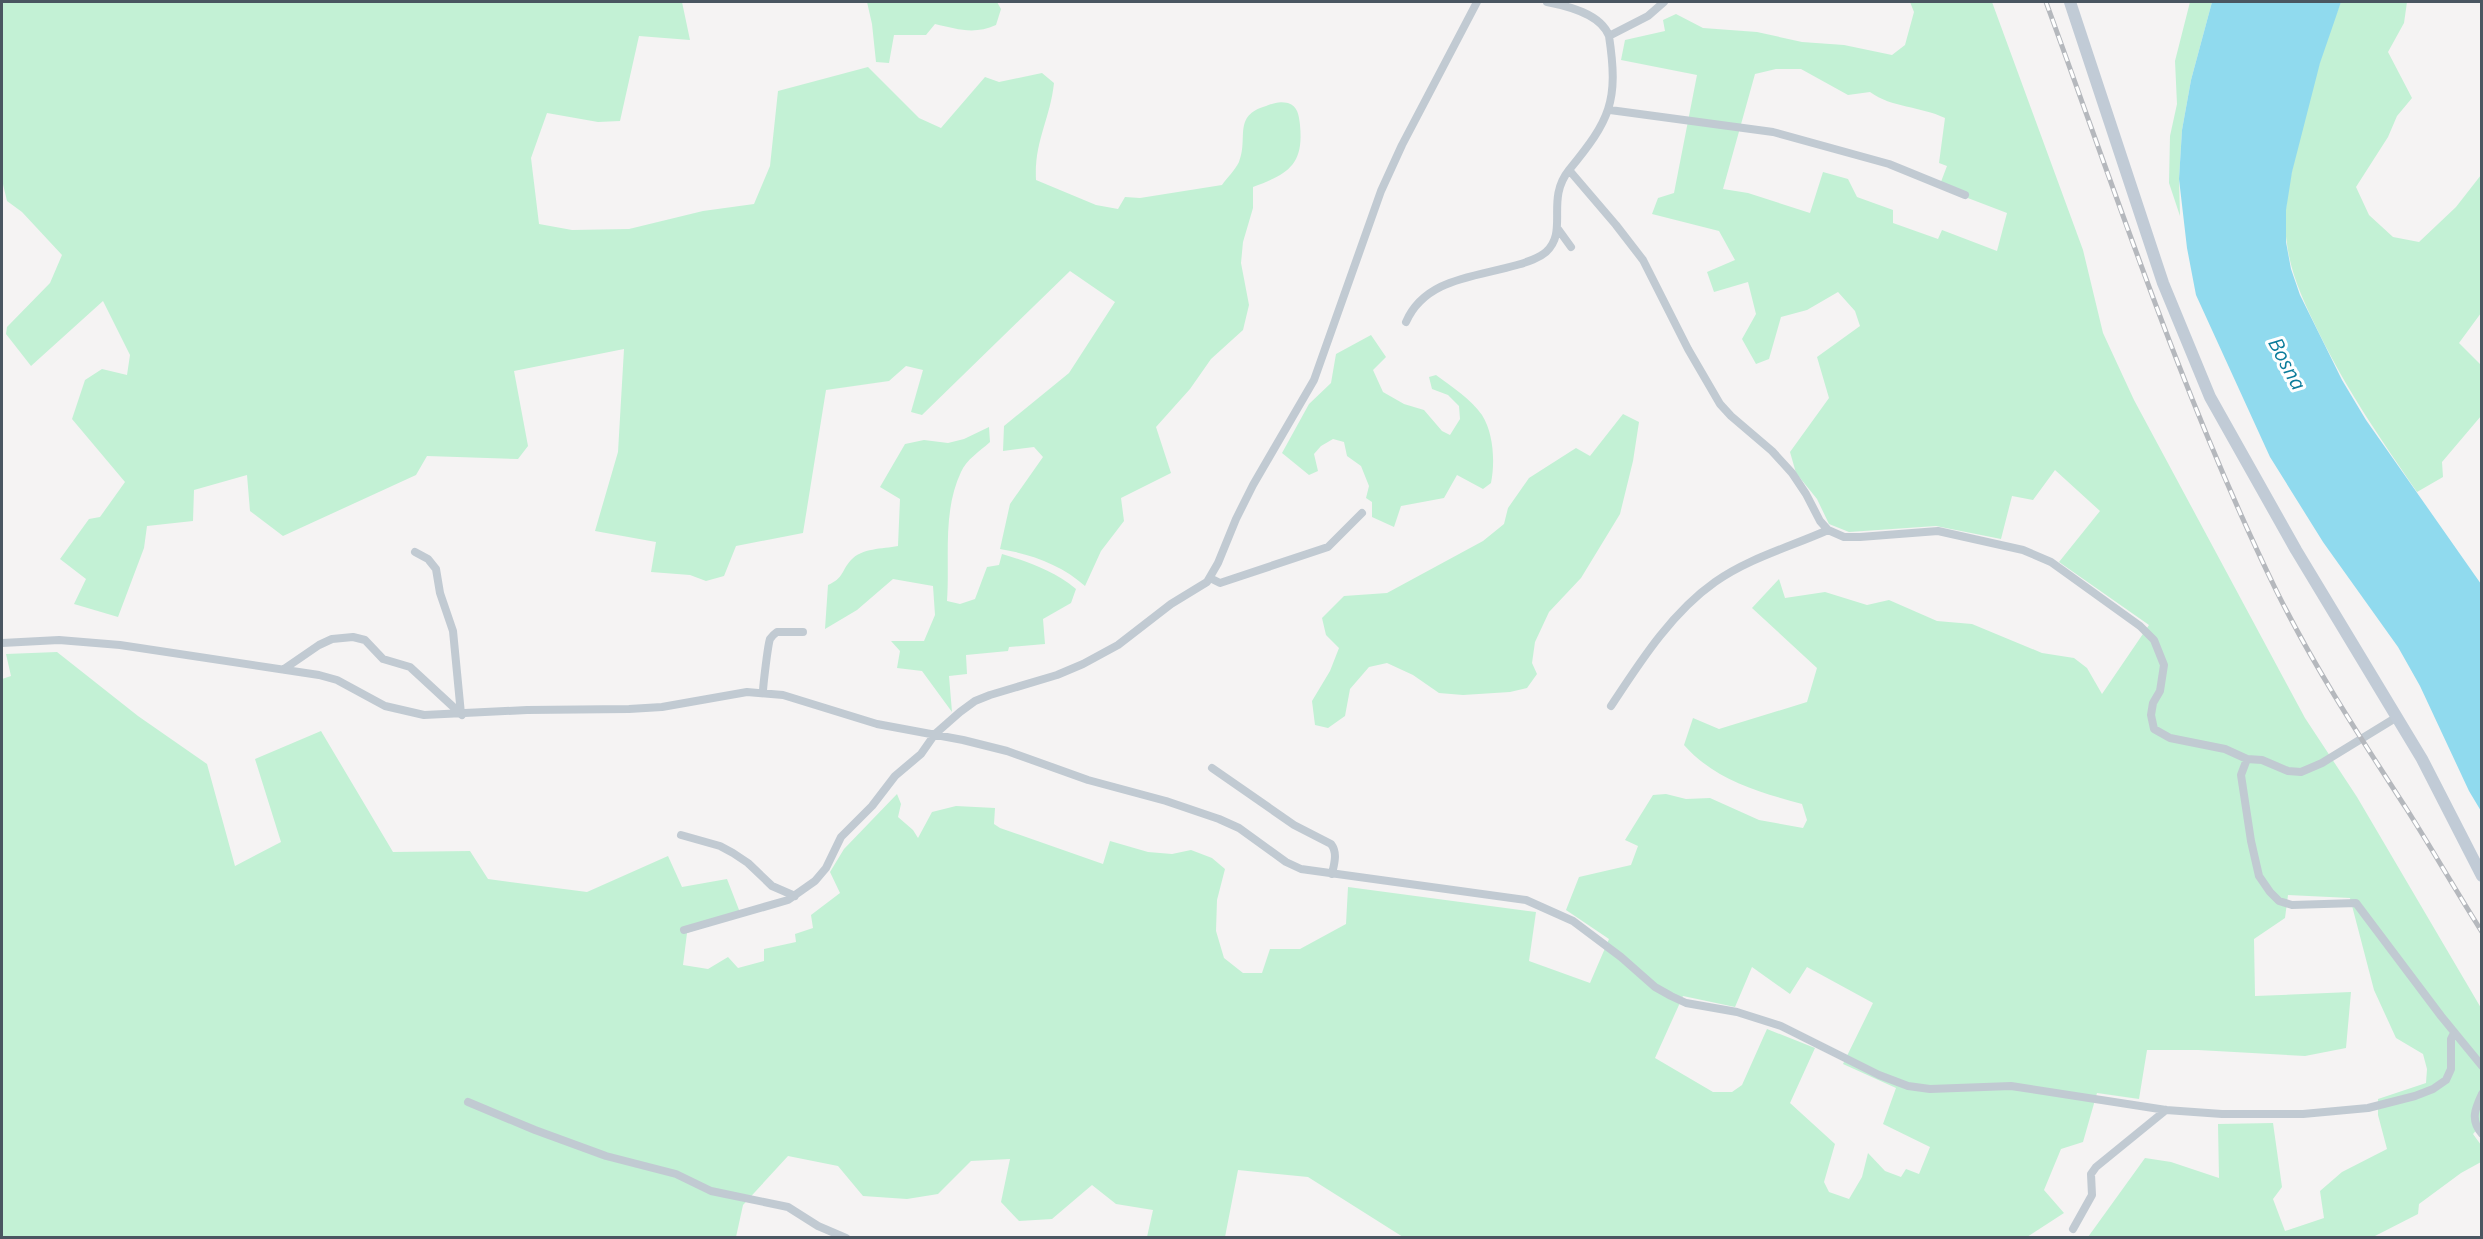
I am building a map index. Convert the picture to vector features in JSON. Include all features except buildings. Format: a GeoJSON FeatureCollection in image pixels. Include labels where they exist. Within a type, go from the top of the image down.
{"type":"FeatureCollection","features":[{"type":"Feature","properties":{"kind":"main road"},"geometry":{"type":"LineString","coordinates":[[2070,2],[2163,283],[2210,398],[2296,550],[2422,759],[2481,876]]}},
{"type":"Feature","properties":{"kind":"street"},"geometry":{"type":"LineString","coordinates":[[684,930],[795,896],[820,876],[841,837],[872,806],[895,776],[921,754],[935,734],[975,701],[1057,675],[1118,645],[1171,604],[1199,589],[1210,578],[1253,485],[1314,380],[1381,191],[1402,145],[1477,2]]}},
{"type":"Feature","properties":{"kind":"street"},"geometry":{"type":"LineString","coordinates":[[1406,322],[1418,302],[1431,291],[1538,258],[1551,246],[1558,229],[1557,197],[1560,182],[1595,136],[1610,110],[1613,79],[1610,36],[1602,24],[1576,10],[1547,2]]}},
{"type":"Feature","properties":{"kind":"street"},"geometry":{"type":"LineString","coordinates":[[1610,36],[1648,16],[1664,2]]}},
{"type":"Feature","properties":{"kind":"street"},"geometry":{"type":"LineString","coordinates":[[1610,110],[1773,132],[1889,164],[1965,195]]}},
{"type":"Feature","properties":{"kind":"street"},"geometry":{"type":"LineString","coordinates":[[1569,170],[1643,260],[1682,338],[1720,404],[1772,451],[1792,473],[1820,521],[1828,530],[1844,537],[1938,531],[2023,550],[2051,562],[2140,626],[2154,640],[2164,665],[2160,691],[2153,703],[2151,715],[2154,729],[2170,738],[2225,749],[2247,759],[2262,760],[2288,771],[2301,772],[2322,763],[2397,717]]}},
{"type":"Feature","properties":{"kind":"street"},"geometry":{"type":"LineString","coordinates":[[1558,229],[1571,247]]}},
{"type":"Feature","properties":{"kind":"street"},"geometry":{"type":"LineString","coordinates":[[1210,578],[1220,583],[1314,553],[1338,540],[1362,513]]}},
{"type":"Feature","properties":{"kind":"street"},"geometry":{"type":"LineString","coordinates":[[1611,706],[1635,671],[1689,603],[1716,582],[1751,562],[1828,530]]}},
{"type":"Feature","properties":{"kind":"street"},"geometry":{"type":"LineString","coordinates":[[415,552],[428,559],[436,569],[440,592],[450,620],[462,715]]}},
{"type":"Feature","properties":{"kind":"street"},"geometry":{"type":"LineString","coordinates":[[763,692],[762,681],[772,637],[777,632],[803,632]]}},
{"type":"Feature","properties":{"kind":"street"},"geometry":{"type":"LineString","coordinates":[[284,669],[325,642],[343,637],[364,640],[383,659],[410,667],[462,715]]}},
{"type":"Feature","properties":{"kind":"street"},"geometry":{"type":"LineString","coordinates":[[2,643],[59,640],[120,645],[284,669],[337,680],[386,706],[424,715],[640,708],[747,692],[783,695],[885,726],[935,734],[1007,751],[1088,780],[1146,794],[1239,828],[1286,862],[1301,869],[1526,900],[1573,921],[1621,957],[1655,987],[1671,996],[1686,1003],[1737,1012],[1782,1026],[1879,1075],[1908,1086],[1930,1089],[2011,1086],[2166,1110],[2222,1114],[2303,1114],[2368,1108],[2415,1096],[2433,1089],[2446,1080],[2451,1070],[2451,1039],[2454,1033]]}},
{"type":"Feature","properties":{"kind":"street"},"geometry":{"type":"LineString","coordinates":[[2247,759],[2241,775],[2251,841],[2259,876],[2270,892],[2279,901],[2292,905],[2356,903],[2481,1066]]}},
{"type":"Feature","properties":{"kind":"street"},"geometry":{"type":"LineString","coordinates":[[1212,768],[1294,825],[1331,844],[1335,856],[1332,874]]}},
{"type":"Feature","properties":{"kind":"street"},"geometry":{"type":"LineString","coordinates":[[681,835],[720,846],[748,863],[772,886],[795,896]]}},
{"type":"Feature","properties":{"kind":"street"},"geometry":{"type":"LineString","coordinates":[[2481,1094],[2474,1118],[2475,1127],[2481,1134]]}},
{"type":"Feature","properties":{"kind":"street"},"geometry":{"type":"LineString","coordinates":[[468,1102],[606,1156],[676,1174],[711,1191],[788,1208],[818,1226],[846,1238]]}},
{"type":"Feature","properties":{"kind":"street"},"geometry":{"type":"LineString","coordinates":[[2073,1229],[2092,1195],[2091,1174],[2096,1167],[2166,1110]]}},
{"type":"Feature","properties":{"kind":"green space"},"geometry":{"type":"Polygon","coordinates":[[[2,2],[682,2],[690,40],[639,36],[620,121],[598,122],[547,113],[531,158],[539,224],[572,230],[629,229],[703,211],[754,204],[770,166],[778,91],[868,67],[919,118],[941,128],[985,77],[999,82],[1042,73],[1054,83],[1037,154],[1036,180],[1096,205],[1118,209],[1125,197],[1140,198],[1222,185],[1239,162],[1245,122],[1255,110],[1282,102],[1294,106],[1299,118],[1301,139],[1296,159],[1291,166],[1275,178],[1253,187],[1253,208],[1243,242],[1241,263],[1249,305],[1243,330],[1211,359],[1190,389],[1156,427],[1171,473],[1121,498],[1124,521],[1101,551],[1085,586],[1056,566],[1023,554],[1000,549],[1010,504],[1043,457],[1034,447],[1003,451],[1004,426],[1069,373],[1115,302],[1070,271],[922,415],[911,412],[923,370],[906,366],[889,381],[826,390],[803,533],[736,546],[724,576],[706,581],[690,575],[651,572],[656,542],[595,531],[618,452],[624,349],[514,371],[528,446],[518,459],[427,456],[416,475],[283,536],[250,511],[247,475],[194,490],[193,521],[147,526],[144,548],[118,617],[74,604],[86,579],[60,559],[89,519],[100,517],[125,482],[72,419],[85,380],[102,369],[127,375],[130,355],[103,301],[31,366],[6,334],[7,327],[50,283],[62,255],[22,212],[7,201],[2,180],[2,2]]]}},
{"type":"Feature","properties":{"kind":"green space"},"geometry":{"type":"Polygon","coordinates":[[[867,2],[997,2],[1001,9],[996,25],[980,30],[951,28],[935,24],[926,35],[894,35],[889,63],[876,62],[867,2]]]}},
{"type":"Feature","properties":{"kind":"green space"},"geometry":{"type":"Polygon","coordinates":[[[1910,2],[1992,2],[2083,250],[2103,333],[2134,400],[2305,718],[2357,797],[2481,1008],[2481,1125],[2473,1134],[2481,1145],[2481,1162],[2461,1173],[2419,1204],[2418,1214],[2373,1237],[2088,1237],[2145,1158],[2171,1162],[2219,1178],[2218,1124],[2273,1123],[2282,1187],[2273,1199],[2285,1231],[2324,1218],[2320,1191],[2342,1172],[2387,1149],[2378,1115],[2378,1099],[2426,1083],[2427,1069],[2423,1054],[2396,1038],[2374,990],[2350,898],[2288,895],[2285,918],[2254,939],[2255,996],[2351,992],[2346,1048],[2305,1056],[2198,1050],[2147,1050],[2139,1099],[2097,1093],[2083,1142],[2061,1149],[2044,1190],[2064,1213],[2027,1237],[1403,1237],[1308,1177],[1238,1170],[1225,1237],[1147,1237],[1153,1210],[1116,1204],[1092,1185],[1052,1219],[1019,1221],[1001,1202],[1010,1159],[971,1161],[938,1194],[907,1199],[863,1196],[838,1166],[788,1156],[743,1205],[736,1237],[2,1238],[2,679],[11,676],[6,654],[57,652],[138,716],[207,764],[235,866],[281,842],[255,759],[321,731],[393,852],[470,851],[488,879],[587,892],[668,856],[682,887],[727,879],[741,915],[687,933],[683,965],[708,969],[728,957],[738,968],[764,961],[764,949],[796,942],[795,934],[813,928],[811,915],[840,893],[830,872],[844,849],[897,794],[901,804],[898,817],[913,830],[918,838],[932,812],[956,806],[995,808],[994,824],[1000,828],[1103,864],[1110,841],[1148,852],[1172,854],[1191,850],[1212,858],[1225,869],[1217,900],[1216,931],[1224,958],[1243,973],[1262,973],[1270,949],[1300,949],[1346,924],[1348,887],[1536,912],[1529,961],[1590,983],[1609,939],[1566,910],[1579,877],[1631,865],[1638,846],[1625,840],[1653,795],[1666,794],[1686,799],[1710,798],[1759,820],[1803,828],[1807,820],[1802,804],[1769,795],[1723,776],[1696,757],[1684,745],[1693,718],[1719,729],[1807,702],[1817,668],[1752,608],[1779,579],[1785,598],[1825,592],[1867,605],[1889,600],[1937,621],[1972,624],[2042,653],[2074,658],[2087,668],[2102,694],[2149,625],[2059,562],[2100,511],[2055,470],[2033,500],[2012,496],[2001,539],[1936,526],[1849,532],[1829,524],[1817,499],[1796,473],[1790,452],[1829,398],[1817,357],[1860,326],[1855,311],[1838,292],[1807,310],[1781,317],[1769,359],[1756,364],[1742,339],[1756,314],[1748,282],[1714,292],[1707,272],[1735,260],[1719,231],[1652,214],[1658,198],[1674,193],[1697,75],[1621,60],[1625,40],[1665,31],[1663,20],[1676,14],[1703,28],[1757,32],[1802,42],[1844,45],[1892,55],[1905,45],[1914,12],[1910,2]],[[1776,69],[1755,74],[1723,189],[1748,193],[1810,213],[1823,172],[1848,179],[1857,197],[1893,210],[1893,223],[1938,239],[1942,230],[1997,251],[2007,213],[1939,187],[1947,166],[1939,163],[1945,118],[1887,101],[1870,92],[1848,95],[1801,69],[1776,69]],[[1752,967],[1735,1007],[1683,996],[1655,1058],[1713,1092],[1732,1092],[1742,1085],[1767,1029],[1815,1048],[1790,1103],[1835,1144],[1824,1182],[1829,1192],[1849,1199],[1862,1177],[1868,1153],[1885,1171],[1901,1177],[1906,1169],[1919,1174],[1930,1147],[1883,1124],[1896,1088],[1843,1064],[1873,1003],[1807,967],[1790,994],[1752,967]]]}},
{"type":"Feature","properties":{"kind":"green space"},"geometry":{"type":"Polygon","coordinates":[[[2190,2],[2212,2],[2191,80],[2182,130],[2179,179],[2180,216],[2169,183],[2170,136],[2177,104],[2175,61],[2190,2]]]}},
{"type":"Feature","properties":{"kind":"green space"},"geometry":{"type":"Polygon","coordinates":[[[2341,2],[2407,2],[2404,23],[2388,52],[2412,98],[2397,116],[2388,137],[2356,187],[2369,215],[2393,237],[2419,242],[2456,207],[2481,175],[2481,313],[2459,343],[2481,365],[2481,416],[2442,462],[2443,477],[2417,492],[2365,414],[2330,355],[2299,290],[2287,244],[2287,202],[2295,159],[2319,66],[2341,2]]]}},
{"type":"Feature","properties":{"kind":"green space"},"geometry":{"type":"Polygon","coordinates":[[[1371,335],[1386,357],[1373,370],[1383,392],[1404,404],[1424,410],[1442,431],[1450,435],[1460,419],[1459,406],[1448,395],[1432,389],[1429,377],[1436,375],[1478,409],[1489,431],[1492,449],[1491,483],[1483,489],[1457,475],[1444,498],[1401,506],[1394,527],[1372,517],[1372,502],[1366,498],[1369,486],[1361,466],[1347,456],[1344,442],[1333,439],[1321,446],[1314,454],[1318,471],[1309,475],[1282,453],[1309,404],[1331,383],[1336,354],[1371,335]]]}},
{"type":"Feature","properties":{"kind":"green space"},"geometry":{"type":"Polygon","coordinates":[[[1623,414],[1639,422],[1633,461],[1620,514],[1581,578],[1549,612],[1535,642],[1532,663],[1537,674],[1527,688],[1510,692],[1463,695],[1439,693],[1413,675],[1387,663],[1369,667],[1350,689],[1345,716],[1328,728],[1315,725],[1312,701],[1330,671],[1339,648],[1326,635],[1322,618],[1344,596],[1387,593],[1483,541],[1504,524],[1508,508],[1529,478],[1576,448],[1590,456],[1623,414]]]}},
{"type":"Feature","properties":{"kind":"green space"},"geometry":{"type":"Polygon","coordinates":[[[989,427],[990,442],[963,468],[951,503],[947,601],[960,604],[975,599],[987,567],[999,565],[1002,554],[1041,568],[1076,589],[1071,603],[1043,619],[1045,644],[1009,647],[1008,651],[966,655],[967,674],[949,676],[952,712],[922,671],[897,668],[900,651],[891,641],[924,641],[935,615],[933,586],[893,579],[857,610],[825,629],[828,585],[840,577],[851,560],[861,553],[898,546],[900,499],[880,487],[905,444],[924,440],[948,443],[964,439],[989,427]]]}},
{"type":"Feature","properties":{"kind":"water","name":"Bosna"},"geometry":{"type":"Polygon","coordinates":[[[2212,2],[2341,2],[2320,63],[2292,172],[2286,210],[2286,242],[2291,269],[2300,295],[2342,380],[2366,420],[2481,584],[2481,811],[2469,791],[2420,686],[2398,647],[2323,542],[2270,457],[2196,295],[2187,248],[2179,179],[2182,130],[2191,80],[2212,2]]]}},
{"type":"Feature","properties":{"kind":"railway"},"geometry":{"type":"LineString","coordinates":[[2046,2],[2182,373],[2211,446],[2276,590],[2338,701],[2482,932]]}}]}
